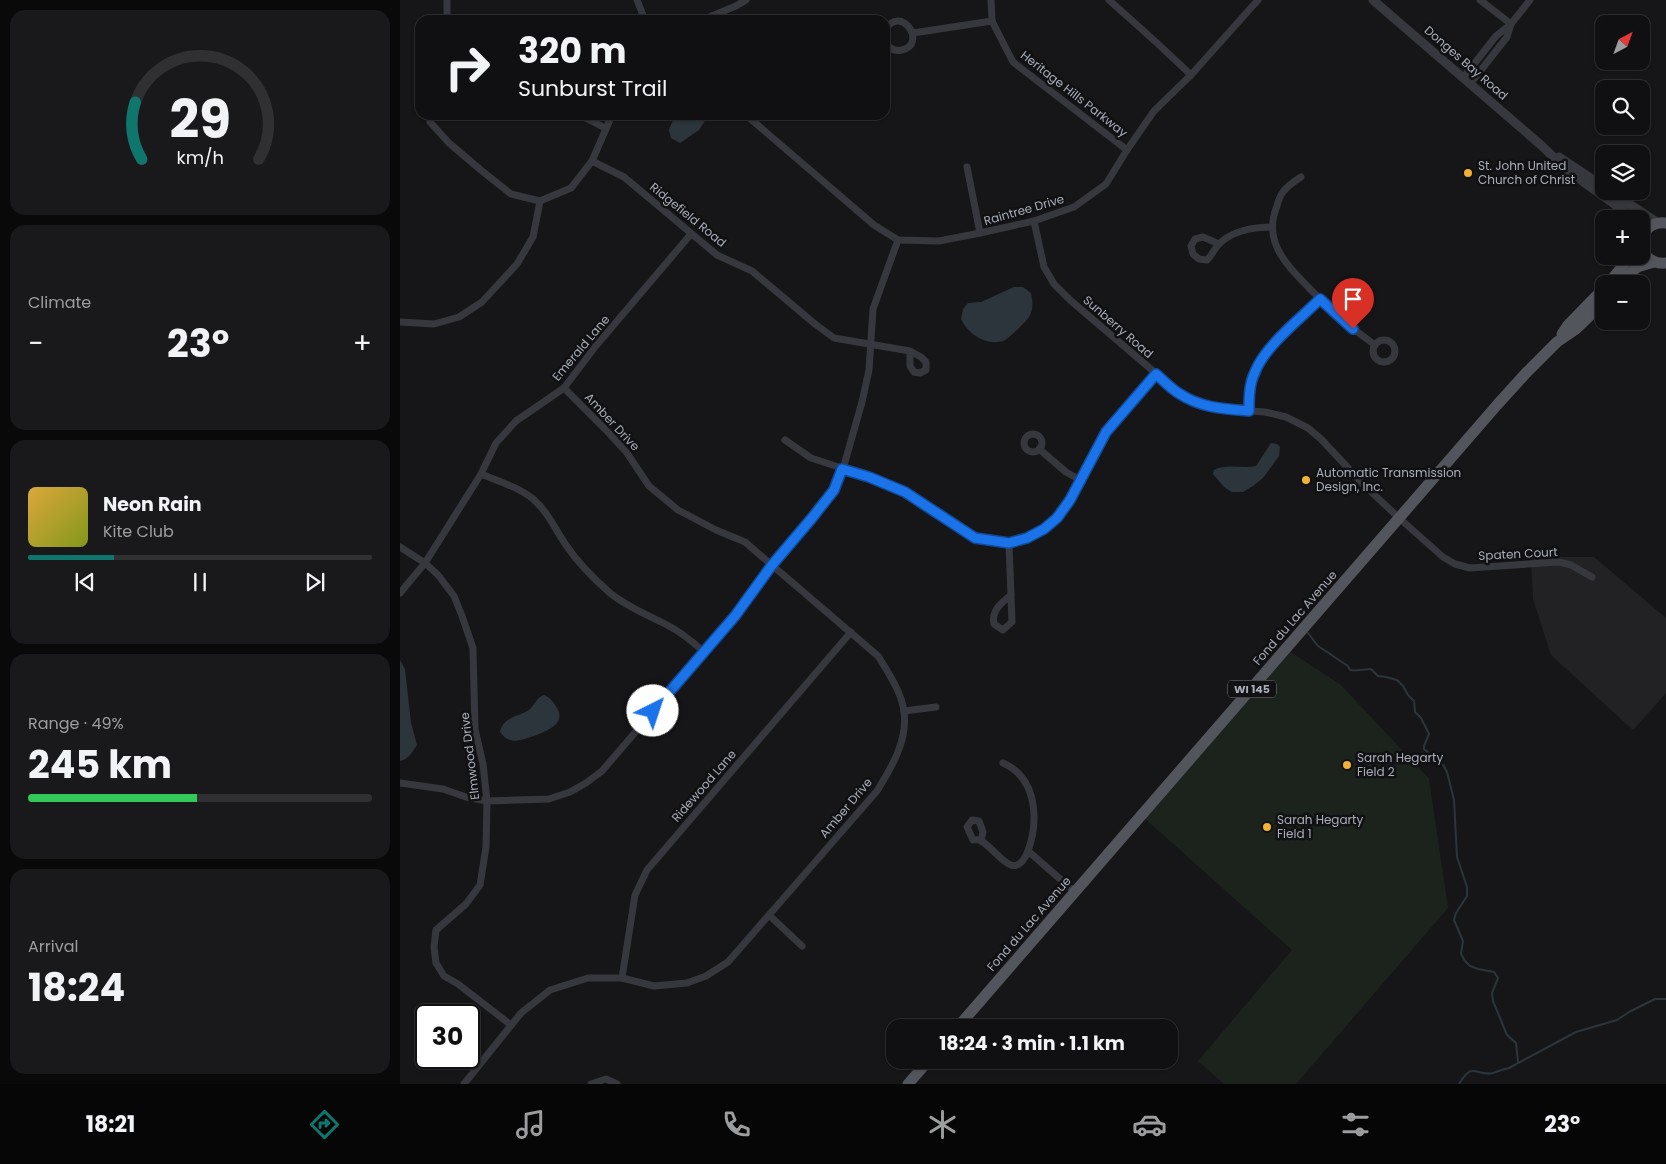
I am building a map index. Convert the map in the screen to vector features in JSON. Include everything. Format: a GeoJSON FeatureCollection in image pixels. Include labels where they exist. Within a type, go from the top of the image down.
{"type":"FeatureCollection","features":[{"type":"Feature","properties":{"kind":"main road"},"geometry":{"type":"LineString","coordinates":[[1650,227],[1662,223]]}},
{"type":"Feature","properties":{"kind":"main road"},"geometry":{"type":"LineString","coordinates":[[1629,275],[1637,267],[1661,264]]}},
{"type":"Feature","properties":{"kind":"main road"},"geometry":{"type":"LineString","coordinates":[[1615,275],[1624,265]]}},
{"type":"Feature","properties":{"kind":"main road","name":"Fond du Lac Avenue"},"geometry":{"type":"LineString","coordinates":[[1557,342],[1568,325],[1595,297]]}},
{"type":"Feature","properties":{"kind":"main road","name":"Fond du Lac Avenue"},"geometry":{"type":"LineString","coordinates":[[966,1019],[1497,405],[1557,342],[1576,329],[1595,311]]}},
{"type":"Feature","properties":{"kind":"main road"},"geometry":{"type":"LineString","coordinates":[[908,1084],[921,1069]]}},
{"type":"Feature","properties":{"kind":"street"},"geometry":{"type":"LineString","coordinates":[[447,0],[447,15]]}},
{"type":"Feature","properties":{"kind":"street"},"geometry":{"type":"LineString","coordinates":[[637,0],[643,15]]}},
{"type":"Feature","properties":{"kind":"street"},"geometry":{"type":"LineString","coordinates":[[714,15],[746,0]]}},
{"type":"Feature","properties":{"kind":"street","name":"Heritage Hills Parkway"},"geometry":{"type":"LineString","coordinates":[[991,0],[992,21],[1013,62],[1126,150]]}},
{"type":"Feature","properties":{"kind":"street"},"geometry":{"type":"LineString","coordinates":[[1109,0],[1191,75]]}},
{"type":"Feature","properties":{"kind":"street","name":"Raintree Drive"},"geometry":{"type":"LineString","coordinates":[[898,240],[939,241],[980,234],[1034,221],[1074,207],[1106,184],[1126,150],[1154,111],[1191,75],[1258,0]]}},
{"type":"Feature","properties":{"kind":"street","name":"Donges Bay Road"},"geometry":{"type":"LineString","coordinates":[[1373,0],[1542,146],[1567,170],[1623,210]]}},
{"type":"Feature","properties":{"kind":"street"},"geometry":{"type":"LineString","coordinates":[[1480,0],[1511,24]]}},
{"type":"Feature","properties":{"kind":"street"},"geometry":{"type":"LineString","coordinates":[[1467,81],[1496,36],[1511,24],[1530,0]]}},
{"type":"Feature","properties":{"kind":"street"},"geometry":{"type":"LineString","coordinates":[[890,24],[899,21],[908,25],[913,34],[913,38],[908,46],[900,50],[890,48]]}},
{"type":"Feature","properties":{"kind":"street"},"geometry":{"type":"LineString","coordinates":[[913,34],[992,21]]}},
{"type":"Feature","properties":{"kind":"street"},"geometry":{"type":"LineString","coordinates":[[430,120],[449,143],[511,194],[540,201],[571,188],[592,161],[609,120]]}},
{"type":"Feature","properties":{"kind":"street"},"geometry":{"type":"LineString","coordinates":[[590,120],[605,128]]}},
{"type":"Feature","properties":{"kind":"street"},"geometry":{"type":"LineString","coordinates":[[400,782],[443,789],[466,797],[487,801],[549,799],[570,792],[586,783],[602,771],[735,616],[772,565],[834,490],[865,389],[869,370],[873,309],[898,240],[874,225],[752,120]]}},
{"type":"Feature","properties":{"kind":"street","name":"Donges Bay Road"},"geometry":{"type":"LineString","coordinates":[[1542,146],[1595,181]]}},
{"type":"Feature","properties":{"kind":"street","name":"Ridgefield Road"},"geometry":{"type":"LineString","coordinates":[[592,161],[624,177],[718,255],[752,271],[834,338],[910,351]]}},
{"type":"Feature","properties":{"kind":"street"},"geometry":{"type":"LineString","coordinates":[[967,167],[980,234]]}},
{"type":"Feature","properties":{"kind":"street"},"geometry":{"type":"LineString","coordinates":[[1301,177],[1283,192],[1274,214],[1272,227],[1278,253],[1320,299],[1353,329],[1375,345]]}},
{"type":"Feature","properties":{"kind":"street"},"geometry":{"type":"LineString","coordinates":[[1625,200],[1662,223]]}},
{"type":"Feature","properties":{"kind":"street"},"geometry":{"type":"LineString","coordinates":[[400,322],[434,324],[460,317],[482,302],[517,264],[533,236],[540,201]]}},
{"type":"Feature","properties":{"kind":"street","name":"Sunberry Road"},"geometry":{"type":"LineString","coordinates":[[1034,221],[1044,267],[1054,284],[1178,394],[1195,403],[1221,409],[1265,412],[1286,417],[1308,428],[1321,438],[1364,485],[1399,518]]}},
{"type":"Feature","properties":{"kind":"street"},"geometry":{"type":"LineString","coordinates":[[1219,244],[1244,230],[1272,227]]}},
{"type":"Feature","properties":{"kind":"street","name":"Emerald Lane"},"geometry":{"type":"LineString","coordinates":[[400,593],[425,562],[481,474],[496,443],[516,421],[564,388],[595,347],[691,234]]}},
{"type":"Feature","properties":{"kind":"street"},"geometry":{"type":"LineString","coordinates":[[1249,411],[1250,391],[1255,372],[1266,353],[1320,299]]}},
{"type":"Feature","properties":{"kind":"street"},"geometry":{"type":"LineString","coordinates":[[785,440],[811,458],[869,477],[905,492],[975,538],[1009,543],[1027,538],[1044,529],[1057,518],[1070,500],[1106,432],[1156,374]]}},
{"type":"Feature","properties":{"kind":"street","name":"Amber Drive"},"geometry":{"type":"LineString","coordinates":[[464,1084],[521,1013],[550,990],[588,978],[622,978],[654,986],[687,983],[706,976],[728,962],[877,791],[894,764],[905,729],[904,711],[893,681],[878,656],[744,542],[678,510],[649,486],[627,453],[564,388]]}},
{"type":"Feature","properties":{"kind":"street"},"geometry":{"type":"LineString","coordinates":[[1039,449],[1066,472],[1080,480]]}},
{"type":"Feature","properties":{"kind":"street"},"geometry":{"type":"LineString","coordinates":[[481,474],[522,491],[532,499],[549,518],[580,563],[612,595],[689,638],[704,652]]}},
{"type":"Feature","properties":{"kind":"street","name":"Spaten Court"},"geometry":{"type":"LineString","coordinates":[[1399,518],[1443,557],[1462,566],[1470,568],[1558,562],[1571,565],[1592,578]]}},
{"type":"Feature","properties":{"kind":"street"},"geometry":{"type":"LineString","coordinates":[[1009,543],[1011,595],[1012,622],[1003,630],[994,624],[992,617],[996,610],[1011,595]]}},
{"type":"Feature","properties":{"kind":"street","name":"Elmwood Drive"},"geometry":{"type":"LineString","coordinates":[[400,547],[425,562],[454,596],[473,648],[475,729],[483,764],[487,801],[486,847],[480,884],[466,904],[436,930],[434,947],[436,963],[444,976],[458,984],[511,1025]]}},
{"type":"Feature","properties":{"kind":"street","name":"Ridewood Lane"},"geometry":{"type":"LineString","coordinates":[[622,978],[635,895],[647,870],[851,632]]}},
{"type":"Feature","properties":{"kind":"street"},"geometry":{"type":"LineString","coordinates":[[904,711],[936,707]]}},
{"type":"Feature","properties":{"kind":"street"},"geometry":{"type":"LineString","coordinates":[[981,840],[1003,861],[1011,865],[1022,862],[1033,838],[1036,822],[1034,804],[1028,787],[1019,774],[1003,763]]}},
{"type":"Feature","properties":{"kind":"street"},"geometry":{"type":"LineString","coordinates":[[1028,850],[1075,892]]}},
{"type":"Feature","properties":{"kind":"street"},"geometry":{"type":"LineString","coordinates":[[770,916],[802,946]]}},
{"type":"Feature","properties":{"kind":"street"},"geometry":{"type":"LineString","coordinates":[[591,1084],[606,1079],[617,1084]]}},
{"type":"Feature","properties":{"kind":"shaded area"},"geometry":{"type":"Polygon","coordinates":[[[673,120],[705,120],[699,130],[680,143],[671,138],[669,130],[673,120]]]}},
{"type":"Feature","properties":{"kind":"shaded area"},"geometry":{"type":"Polygon","coordinates":[[[1014,287],[1023,287],[1031,293],[1032,305],[1029,317],[1003,341],[990,342],[978,338],[961,319],[963,309],[968,303],[981,302],[1014,287]]]}},
{"type":"Feature","properties":{"kind":"shaded area"},"geometry":{"type":"Polygon","coordinates":[[[1271,443],[1277,444],[1280,447],[1279,456],[1263,478],[1243,492],[1232,492],[1224,487],[1213,474],[1214,470],[1229,466],[1256,466],[1271,443]]]}},
{"type":"Feature","properties":{"kind":"shaded area"},"geometry":{"type":"Polygon","coordinates":[[[1531,557],[1594,557],[1666,618],[1666,693],[1633,730],[1551,655],[1533,599],[1531,557]]]}},
{"type":"Feature","properties":{"kind":"shaded area"},"geometry":{"type":"Polygon","coordinates":[[[1286,649],[1341,685],[1429,779],[1448,908],[1296,1084],[1224,1084],[1198,1061],[1292,950],[1142,816],[1286,649]]]}},
{"type":"Feature","properties":{"kind":"shaded area"},"geometry":{"type":"Polygon","coordinates":[[[400,660],[405,669],[411,723],[417,745],[408,757],[400,761],[400,660]]]}},
{"type":"Feature","properties":{"kind":"shaded area"},"geometry":{"type":"Polygon","coordinates":[[[544,695],[552,700],[559,711],[558,721],[555,725],[539,734],[516,741],[508,739],[500,732],[508,720],[526,712],[544,695]]]}},
{"type":"Feature","properties":{"kind":"waterway"},"geometry":{"type":"LineString","coordinates":[[1308,633],[1318,646],[1348,666],[1350,670],[1371,669],[1378,676],[1397,680],[1414,701],[1415,712],[1421,718],[1429,734],[1424,749],[1444,766],[1454,800],[1457,857],[1467,887],[1467,896],[1456,913],[1454,920],[1463,941],[1461,954],[1470,966],[1494,972],[1498,978],[1492,993],[1493,1001],[1507,1035],[1516,1043],[1518,1062]]}},
{"type":"Feature","properties":{"kind":"waterway"},"geometry":{"type":"LineString","coordinates":[[1459,1084],[1471,1071],[1487,1074],[1509,1068],[1576,1032],[1617,1020],[1655,999],[1666,999]]}},
{"type":"Feature","properties":{"kind":"place","name":"St. John United Church of Christ"},"geometry":{"type":"Point","coordinates":[1468,173]}},
{"type":"Feature","properties":{"kind":"place","name":"Automatic Transmission Design, Inc."},"geometry":{"type":"Point","coordinates":[1306,480]}},
{"type":"Feature","properties":{"kind":"place","name":"Sarah Hegarty Field 2"},"geometry":{"type":"Point","coordinates":[1347,765]}},
{"type":"Feature","properties":{"kind":"place","name":"Sarah Hegarty Field 1"},"geometry":{"type":"Point","coordinates":[1267,827]}},
{"type":"Feature","properties":{"kind":"route"},"geometry":{"type":"LineString","coordinates":[[653,711],[735,616],[772,565],[834,490],[842,469],[869,477],[905,492],[975,538],[1009,543],[1027,538],[1044,529],[1057,518],[1070,500],[1106,432],[1156,374],[1178,394],[1195,403],[1221,409],[1249,411],[1250,391],[1255,372],[1266,353],[1320,299],[1353,329]]}}]}
